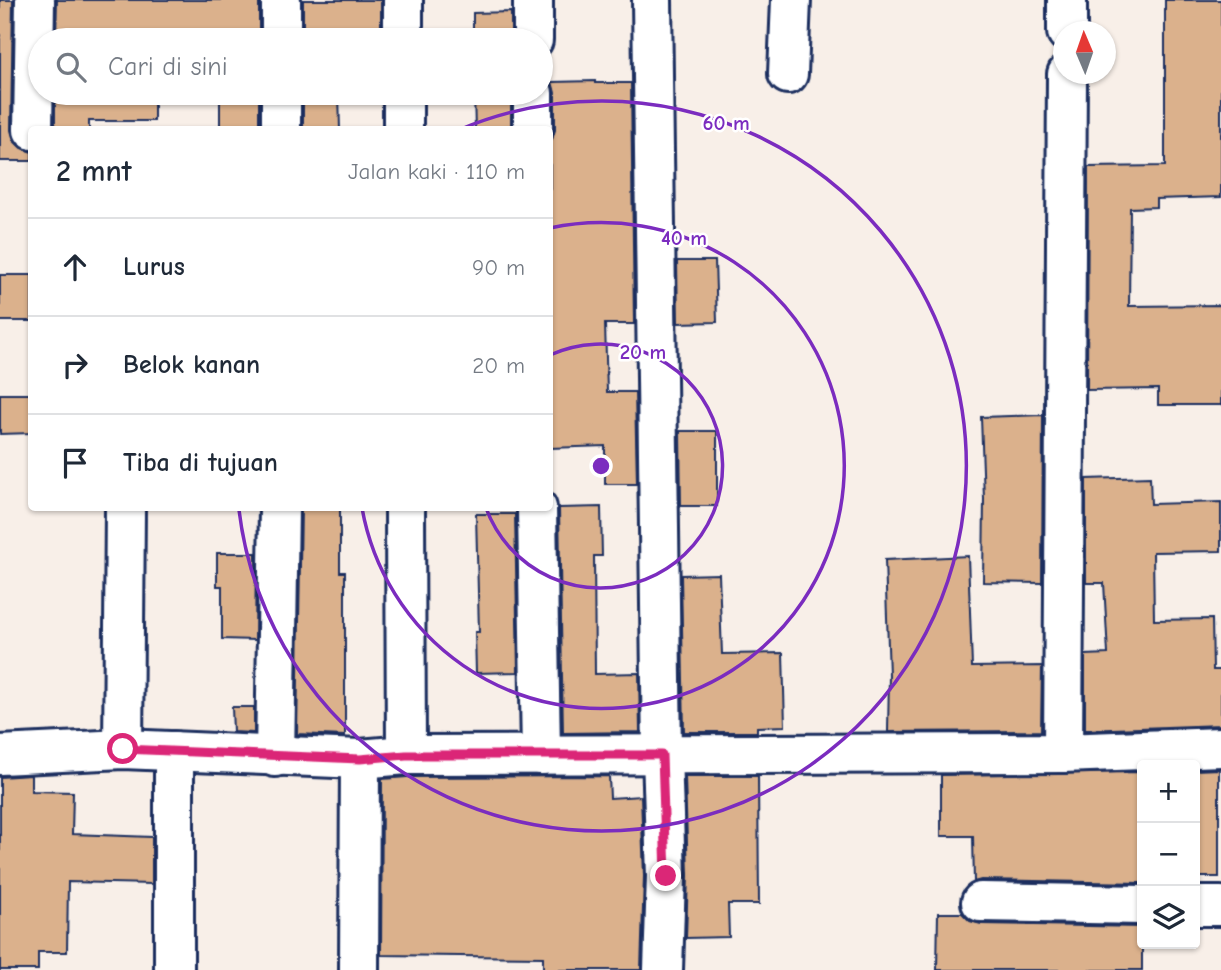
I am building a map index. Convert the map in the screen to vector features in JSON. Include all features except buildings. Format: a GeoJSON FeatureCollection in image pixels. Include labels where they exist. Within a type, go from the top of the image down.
{"type":"FeatureCollection","features":[{"type":"Feature","properties":{"kind":"street"},"geometry":{"type":"LineString","coordinates":[[35,0],[35,28]]}},
{"type":"Feature","properties":{"kind":"street"},"geometry":{"type":"LineString","coordinates":[[281,0],[281,28]]}},
{"type":"Feature","properties":{"kind":"street"},"geometry":{"type":"LineString","coordinates":[[403,0],[403,28]]}},
{"type":"Feature","properties":{"kind":"street"},"geometry":{"type":"LineString","coordinates":[[533,0],[533,28]]}},
{"type":"Feature","properties":{"kind":"street"},"geometry":{"type":"LineString","coordinates":[[652,0],[666,876],[663,970]]}},
{"type":"Feature","properties":{"kind":"street"},"geometry":{"type":"LineString","coordinates":[[788,74],[791,0]]}},
{"type":"Feature","properties":{"kind":"street"},"geometry":{"type":"LineString","coordinates":[[1067,0],[1067,21]]}},
{"type":"Feature","properties":{"kind":"street"},"geometry":{"type":"LineString","coordinates":[[1063,753],[1067,84]]}},
{"type":"Feature","properties":{"kind":"street"},"geometry":{"type":"LineString","coordinates":[[33,105],[33,126]]}},
{"type":"Feature","properties":{"kind":"street"},"geometry":{"type":"LineString","coordinates":[[281,105],[281,126]]}},
{"type":"Feature","properties":{"kind":"street"},"geometry":{"type":"LineString","coordinates":[[403,105],[403,126]]}},
{"type":"Feature","properties":{"kind":"street"},"geometry":{"type":"LineString","coordinates":[[533,105],[533,126]]}},
{"type":"Feature","properties":{"kind":"street"},"geometry":{"type":"LineString","coordinates":[[123,749],[125,511]]}},
{"type":"Feature","properties":{"kind":"street"},"geometry":{"type":"LineString","coordinates":[[275,757],[279,511]]}},
{"type":"Feature","properties":{"kind":"street"},"geometry":{"type":"LineString","coordinates":[[405,511],[406,755]]}},
{"type":"Feature","properties":{"kind":"street"},"geometry":{"type":"LineString","coordinates":[[537,511],[541,755]]}},
{"type":"Feature","properties":{"kind":"street"},"geometry":{"type":"LineString","coordinates":[[0,755],[123,749],[360,759],[406,755],[1063,753],[1221,747]]}},
{"type":"Feature","properties":{"kind":"street"},"geometry":{"type":"LineString","coordinates":[[174,751],[174,970]]}},
{"type":"Feature","properties":{"kind":"street"},"geometry":{"type":"LineString","coordinates":[[359,970],[360,759]]}},
{"type":"Feature","properties":{"kind":"street"},"geometry":{"type":"LineString","coordinates":[[981,902],[1137,905]]}},
{"type":"Feature","properties":{"kind":"street"},"geometry":{"type":"LineString","coordinates":[[1200,906],[1221,906]]}},
{"type":"Feature","properties":{"kind":"route"},"geometry":{"type":"LineString","coordinates":[[123,749],[360,759],[406,755],[662,755],[666,876]]}}]}
